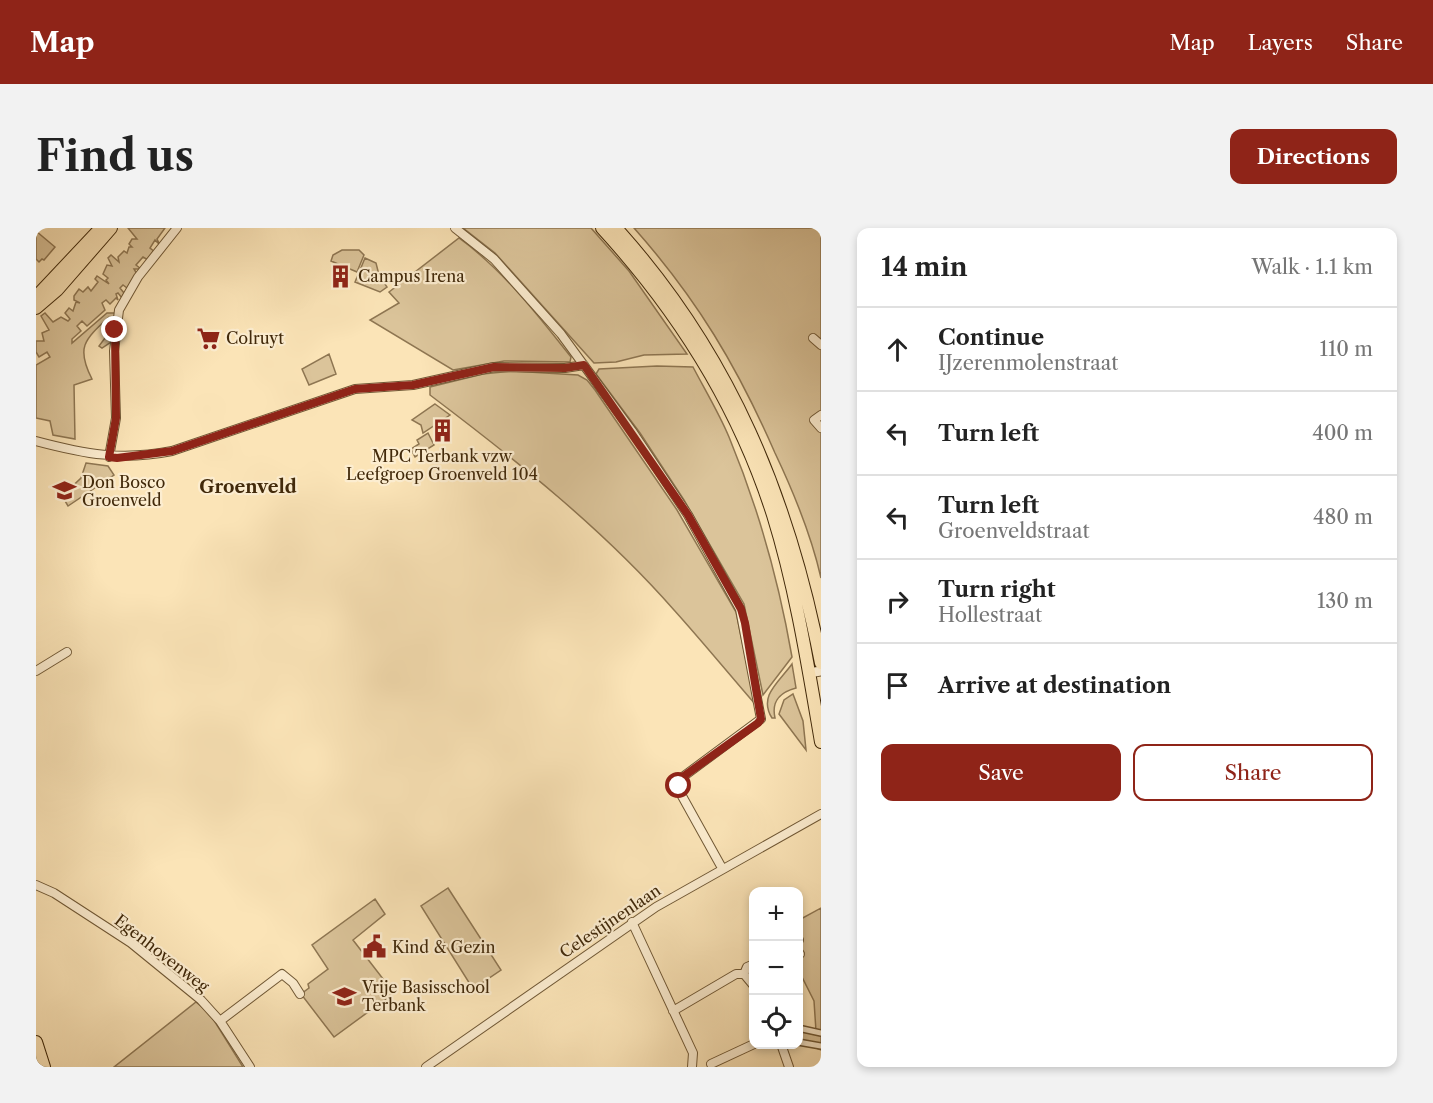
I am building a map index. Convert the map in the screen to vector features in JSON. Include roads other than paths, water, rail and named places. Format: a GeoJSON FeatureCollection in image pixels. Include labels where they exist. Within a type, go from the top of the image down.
{"type":"FeatureCollection","features":[{"type":"Feature","properties":{"kind":"main road"},"geometry":{"type":"LineString","coordinates":[[36,297],[101,228]]}},
{"type":"Feature","properties":{"kind":"main road"},"geometry":{"type":"LineString","coordinates":[[36,308],[57,290],[111,228]]}},
{"type":"Feature","properties":{"kind":"main road"},"geometry":{"type":"LineString","coordinates":[[602,228],[638,268],[667,306],[738,425],[773,516],[789,573],[812,670],[821,742]]}},
{"type":"Feature","properties":{"kind":"main road"},"geometry":{"type":"LineString","coordinates":[[616,228],[694,328],[748,424],[772,483],[801,572],[821,662]]}},
{"type":"Feature","properties":{"kind":"main road"},"geometry":{"type":"LineString","coordinates":[[36,1042],[44,1067]]}},
{"type":"Feature","properties":{"kind":"street"},"geometry":{"type":"LineString","coordinates":[[109,457],[116,418],[114,351],[119,310],[138,278],[177,228]]}},
{"type":"Feature","properties":{"kind":"street"},"geometry":{"type":"LineString","coordinates":[[455,228],[494,259],[536,304],[584,365],[688,515],[741,609],[761,713],[758,723],[684,776],[679,784],[682,796],[722,868]]}},
{"type":"Feature","properties":{"kind":"street"},"geometry":{"type":"LineString","coordinates":[[813,338],[821,345]]}},
{"type":"Feature","properties":{"kind":"street"},"geometry":{"type":"LineString","coordinates":[[36,441],[109,457],[135,457],[172,451],[360,388],[413,385],[494,367],[565,368],[584,365]]}},
{"type":"Feature","properties":{"kind":"street"},"geometry":{"type":"LineString","coordinates":[[818,417],[821,428]]}},
{"type":"Feature","properties":{"kind":"street"},"geometry":{"type":"LineString","coordinates":[[36,671],[66,652]]}},
{"type":"Feature","properties":{"kind":"street"},"geometry":{"type":"LineString","coordinates":[[812,670],[821,662]]}},
{"type":"Feature","properties":{"kind":"street","name":"Celestijnenlaan"},"geometry":{"type":"LineString","coordinates":[[426,1067],[632,922],[722,868],[821,814]]}},
{"type":"Feature","properties":{"kind":"street","name":"Egenhovenweg"},"geometry":{"type":"LineString","coordinates":[[36,885],[54,892],[131,943],[211,1009],[250,1067]]}},
{"type":"Feature","properties":{"kind":"street"},"geometry":{"type":"LineString","coordinates":[[632,922],[693,1053],[692,1067]]}},
{"type":"Feature","properties":{"kind":"street"},"geometry":{"type":"LineString","coordinates":[[744,974],[749,966]]}},
{"type":"Feature","properties":{"kind":"street"},"geometry":{"type":"LineString","coordinates":[[220,1021],[282,974],[293,983],[300,994]]}},
{"type":"Feature","properties":{"kind":"street"},"geometry":{"type":"LineString","coordinates":[[673,1011],[736,974],[744,974]]}},
{"type":"Feature","properties":{"kind":"street"},"geometry":{"type":"LineString","coordinates":[[744,974],[749,981]]}},
{"type":"Feature","properties":{"kind":"street"},"geometry":{"type":"LineString","coordinates":[[803,1029],[821,1033]]}},
{"type":"Feature","properties":{"kind":"street"},"geometry":{"type":"LineString","coordinates":[[803,1043],[821,1046]]}},
{"type":"Feature","properties":{"kind":"street"},"geometry":{"type":"LineString","coordinates":[[711,1064],[749,1046]]}},
{"type":"Feature","properties":{"kind":"street"},"geometry":{"type":"LineString","coordinates":[[783,1049],[789,1067]]}},
{"type":"Feature","properties":{"kind":"place","name":"Campus Irena"},"geometry":{"type":"Point","coordinates":[340,276]}},
{"type":"Feature","properties":{"kind":"place","name":"Colruyt"},"geometry":{"type":"Point","coordinates":[208,338]}},
{"type":"Feature","properties":{"kind":"place","name":"MPC Terbank vzw Leefgroep Groenveld 104"},"geometry":{"type":"Point","coordinates":[442,431]}},
{"type":"Feature","properties":{"kind":"place","name":"Don Bosco Groenveld"},"geometry":{"type":"Point","coordinates":[64,491]}},
{"type":"Feature","properties":{"kind":"place","name":"Kind & Gezin"},"geometry":{"type":"Point","coordinates":[374,947]}},
{"type":"Feature","properties":{"kind":"place","name":"Vrije Basisschool Terbank"},"geometry":{"type":"Point","coordinates":[344,996]}},
{"type":"Feature","properties":{"kind":"district","name":"Groenveld"},"geometry":{"type":"Point","coordinates":[248,487]}}]}
